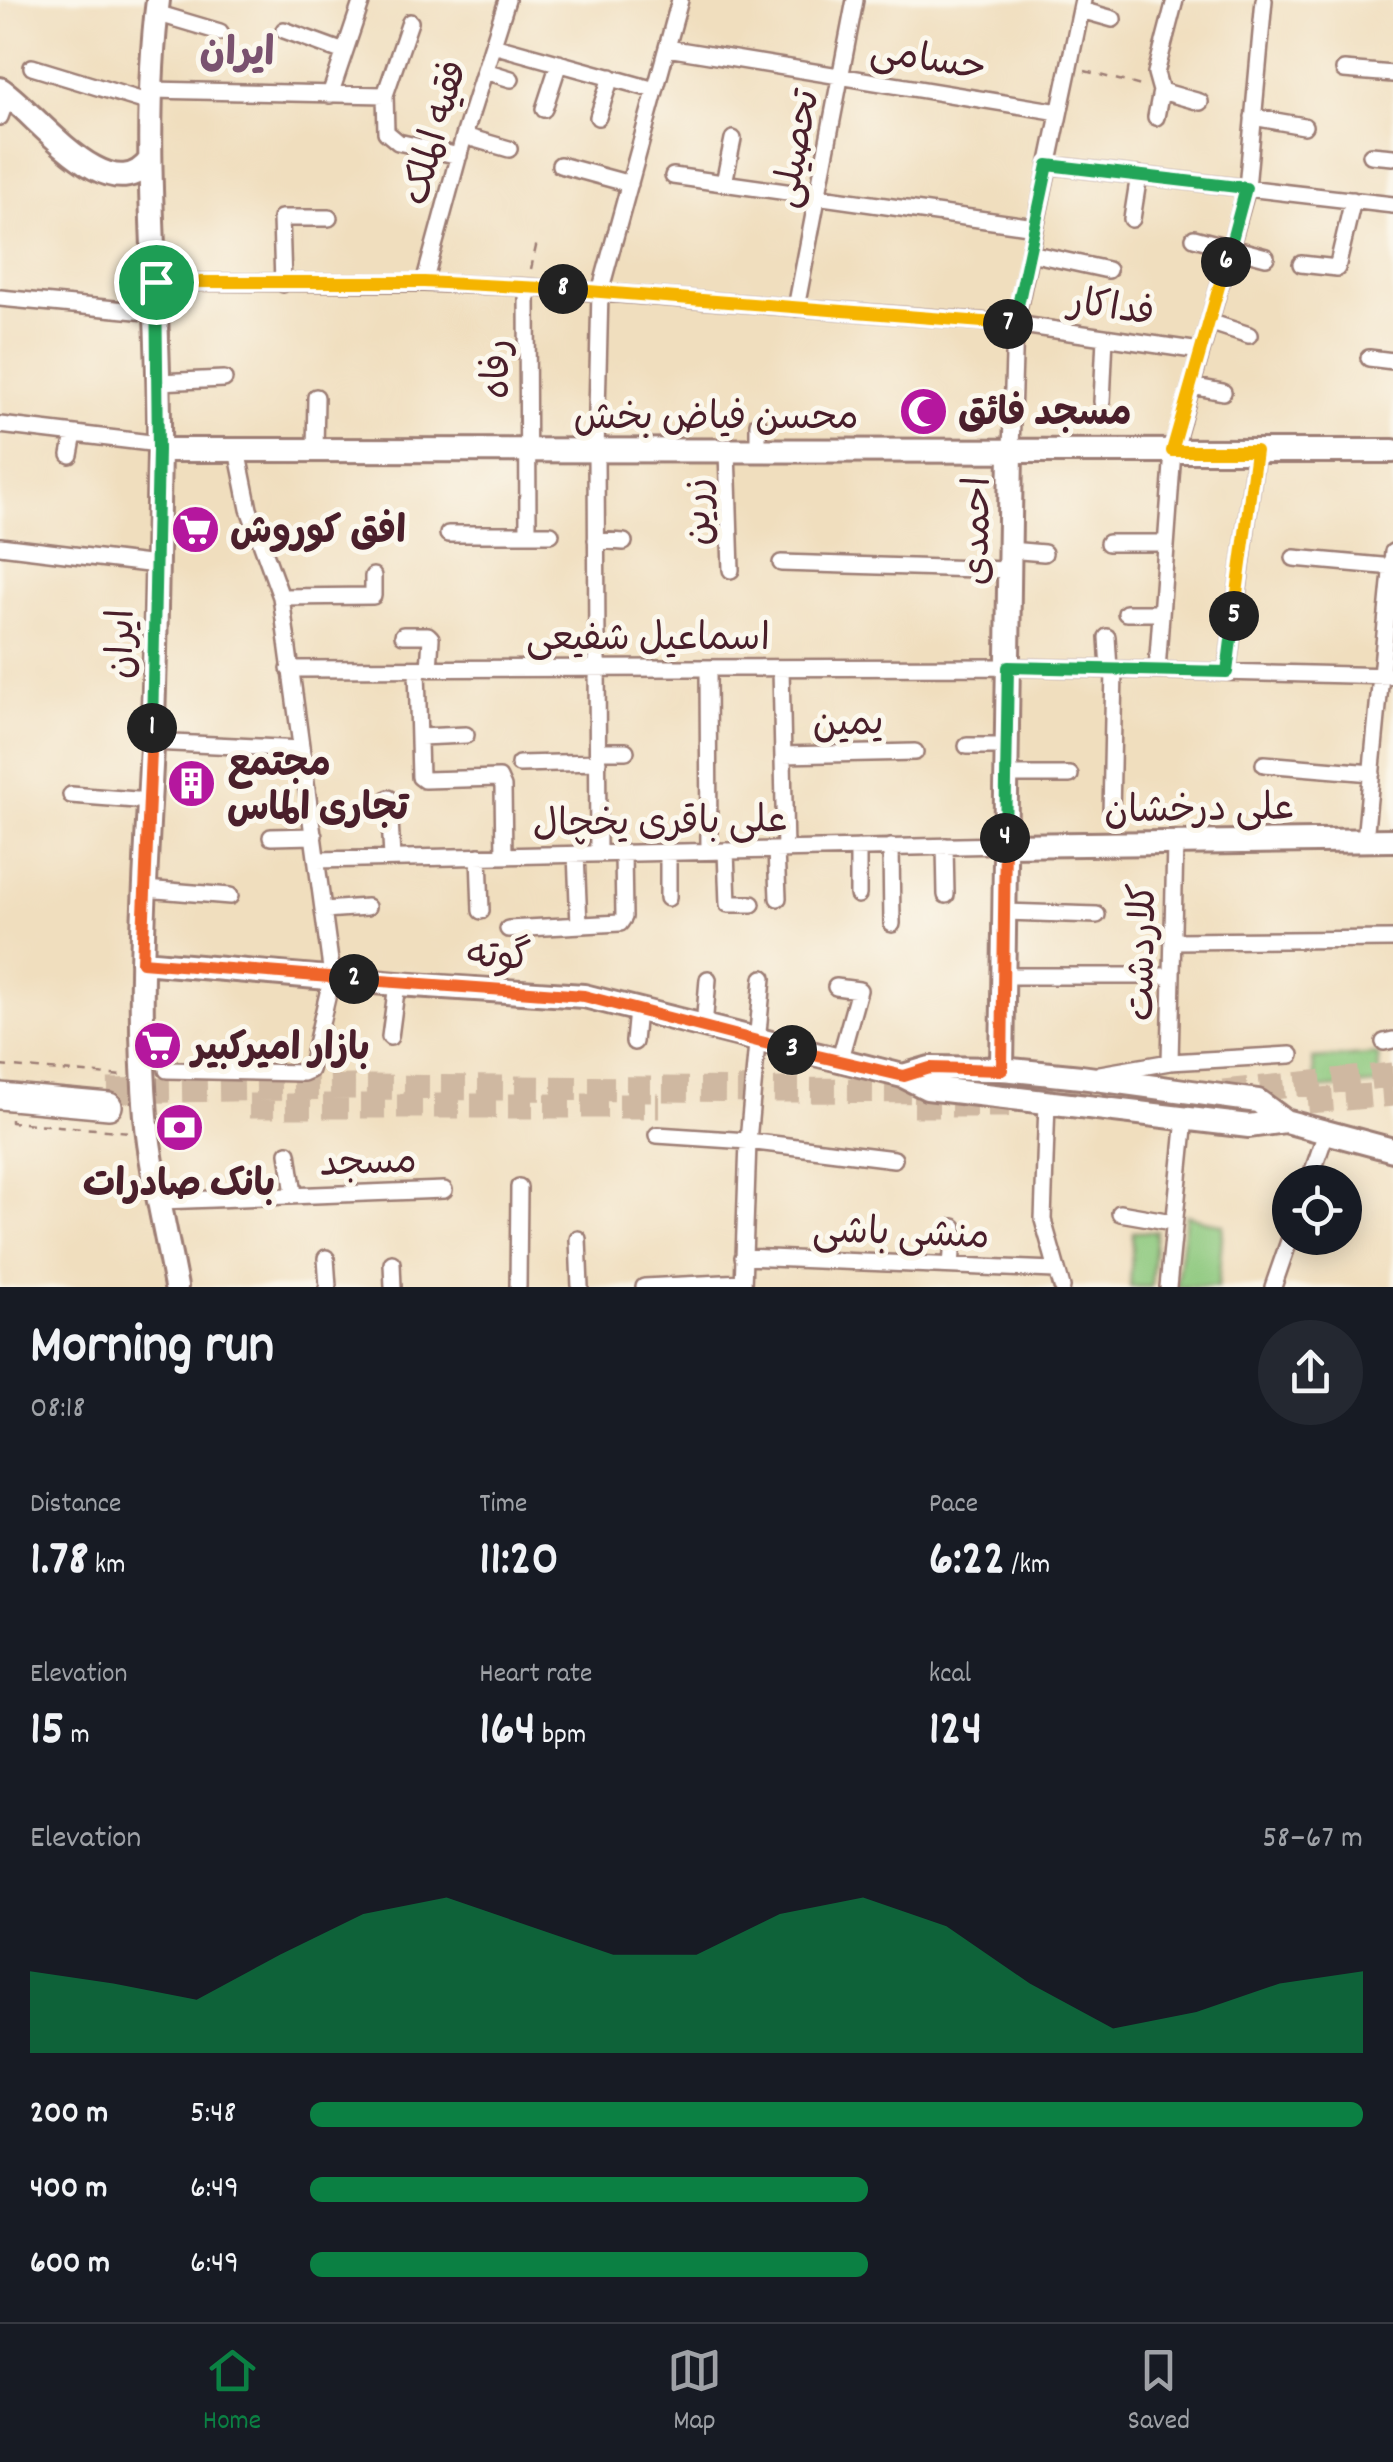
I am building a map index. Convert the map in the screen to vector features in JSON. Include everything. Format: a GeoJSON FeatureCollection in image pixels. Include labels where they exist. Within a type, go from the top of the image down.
{"type":"FeatureCollection","features":[{"type":"Feature","properties":{"kind":"main road"},"geometry":{"type":"LineString","coordinates":[[4,1095],[108,1098]]}},
{"type":"Feature","properties":{"kind":"street"},"geometry":{"type":"LineString","coordinates":[[330,95],[362,0]]}},
{"type":"Feature","properties":{"kind":"street","name":"فقیه الملک"},"geometry":{"type":"LineString","coordinates":[[424,282],[464,136],[508,0]]}},
{"type":"Feature","properties":{"kind":"street"},"geometry":{"type":"LineString","coordinates":[[598,854],[596,450],[600,292],[680,0]]}},
{"type":"Feature","properties":{"kind":"street","name":"تحصیلی"},"geometry":{"type":"LineString","coordinates":[[796,308],[855,0]]}},
{"type":"Feature","properties":{"kind":"street"},"geometry":{"type":"LineString","coordinates":[[1156,117],[1160,91],[1156,73],[1175,0]]}},
{"type":"Feature","properties":{"kind":"street"},"geometry":{"type":"LineString","coordinates":[[1157,670],[1172,451],[1246,188],[1264,0]]}},
{"type":"Feature","properties":{"kind":"street"},"geometry":{"type":"LineString","coordinates":[[1082,5],[1113,19]]}},
{"type":"Feature","properties":{"kind":"street","name":"احمدی"},"geometry":{"type":"LineString","coordinates":[[981,1094],[977,1082],[992,1069],[1004,976],[1014,324],[1082,5]]}},
{"type":"Feature","properties":{"kind":"street"},"geometry":{"type":"LineString","coordinates":[[157,6],[220,32]]}},
{"type":"Feature","properties":{"kind":"street","name":"ایران"},"geometry":{"type":"LineString","coordinates":[[157,6],[150,160],[158,447],[152,742],[142,962],[155,1074],[148,1133],[176,1287]]}},
{"type":"Feature","properties":{"kind":"street"},"geometry":{"type":"LineString","coordinates":[[410,22],[385,95],[386,132],[391,139],[459,156]]}},
{"type":"Feature","properties":{"kind":"street"},"geometry":{"type":"LineString","coordinates":[[284,30],[344,52]]}},
{"type":"Feature","properties":{"kind":"street"},"geometry":{"type":"LineString","coordinates":[[493,45],[656,90]]}},
{"type":"Feature","properties":{"kind":"street","name":"حسامی"},"geometry":{"type":"LineString","coordinates":[[667,48],[1060,112]]}},
{"type":"Feature","properties":{"kind":"street"},"geometry":{"type":"LineString","coordinates":[[544,109],[559,63]]}},
{"type":"Feature","properties":{"kind":"street"},"geometry":{"type":"LineString","coordinates":[[32,66],[151,97],[385,95]]}},
{"type":"Feature","properties":{"kind":"street"},"geometry":{"type":"LineString","coordinates":[[485,70],[510,78]]}},
{"type":"Feature","properties":{"kind":"street"},"geometry":{"type":"LineString","coordinates":[[1344,70],[1393,74]]}},
{"type":"Feature","properties":{"kind":"street"},"geometry":{"type":"LineString","coordinates":[[598,117],[611,78]]}},
{"type":"Feature","properties":{"kind":"street"},"geometry":{"type":"LineString","coordinates":[[1160,91],[1200,102]]}},
{"type":"Feature","properties":{"kind":"street"},"geometry":{"type":"LineString","coordinates":[[3,100],[94,168],[127,177],[138,174],[150,160]]}},
{"type":"Feature","properties":{"kind":"street"},"geometry":{"type":"LineString","coordinates":[[1253,117],[1304,126]]}},
{"type":"Feature","properties":{"kind":"street"},"geometry":{"type":"LineString","coordinates":[[464,136],[509,149]]}},
{"type":"Feature","properties":{"kind":"street"},"geometry":{"type":"LineString","coordinates":[[724,183],[732,139]]}},
{"type":"Feature","properties":{"kind":"street"},"geometry":{"type":"LineString","coordinates":[[1371,155],[1393,157]]}},
{"type":"Feature","properties":{"kind":"street"},"geometry":{"type":"LineString","coordinates":[[560,165],[630,184]]}},
{"type":"Feature","properties":{"kind":"street"},"geometry":{"type":"LineString","coordinates":[[1048,165],[1393,205]]}},
{"type":"Feature","properties":{"kind":"street"},"geometry":{"type":"LineString","coordinates":[[1132,219],[1139,175]]}},
{"type":"Feature","properties":{"kind":"street"},"geometry":{"type":"LineString","coordinates":[[673,176],[1035,227]]}},
{"type":"Feature","properties":{"kind":"street"},"geometry":{"type":"LineString","coordinates":[[1301,264],[1337,268],[1353,200]]}},
{"type":"Feature","properties":{"kind":"street"},"geometry":{"type":"LineString","coordinates":[[283,284],[281,218],[329,218]]}},
{"type":"Feature","properties":{"kind":"street"},"geometry":{"type":"LineString","coordinates":[[1194,238],[1266,257]]}},
{"type":"Feature","properties":{"kind":"street","name":"فداکار"},"geometry":{"type":"LineString","coordinates":[[1030,253],[1108,270]]}},
{"type":"Feature","properties":{"kind":"street","name":"فداکار"},"geometry":{"type":"LineString","coordinates":[[156,282],[424,282],[528,287],[1014,324],[1200,351]]}},
{"type":"Feature","properties":{"kind":"street","name":"رفاه"},"geometry":{"type":"LineString","coordinates":[[528,287],[528,534]]}},
{"type":"Feature","properties":{"kind":"street"},"geometry":{"type":"LineString","coordinates":[[0,298],[157,312]]}},
{"type":"Feature","properties":{"kind":"street"},"geometry":{"type":"LineString","coordinates":[[1208,322],[1249,335]]}},
{"type":"Feature","properties":{"kind":"street"},"geometry":{"type":"LineString","coordinates":[[1102,402],[1104,337]]}},
{"type":"Feature","properties":{"kind":"street"},"geometry":{"type":"LineString","coordinates":[[1370,358],[1393,361]]}},
{"type":"Feature","properties":{"kind":"street"},"geometry":{"type":"LineString","coordinates":[[158,382],[224,379]]}},
{"type":"Feature","properties":{"kind":"street"},"geometry":{"type":"LineString","coordinates":[[1190,386],[1222,392]]}},
{"type":"Feature","properties":{"kind":"street"},"geometry":{"type":"LineString","coordinates":[[315,450],[316,397]]}},
{"type":"Feature","properties":{"kind":"street"},"geometry":{"type":"LineString","coordinates":[[758,424],[758,451]]}},
{"type":"Feature","properties":{"kind":"street"},"geometry":{"type":"LineString","coordinates":[[0,426],[158,447]]}},
{"type":"Feature","properties":{"kind":"street"},"geometry":{"type":"LineString","coordinates":[[70,455],[74,434]]}},
{"type":"Feature","properties":{"kind":"street","name":"محسن فیاض بخش"},"geometry":{"type":"LineString","coordinates":[[158,447],[1393,451]]}},
{"type":"Feature","properties":{"kind":"street"},"geometry":{"type":"LineString","coordinates":[[155,1074],[310,1070],[332,976],[281,597],[250,509],[237,450]]}},
{"type":"Feature","properties":{"kind":"street","name":"زرین"},"geometry":{"type":"LineString","coordinates":[[726,451],[731,570]]}},
{"type":"Feature","properties":{"kind":"street"},"geometry":{"type":"LineString","coordinates":[[1227,672],[1256,451]]}},
{"type":"Feature","properties":{"kind":"street"},"geometry":{"type":"LineString","coordinates":[[448,534],[551,534]]}},
{"type":"Feature","properties":{"kind":"street"},"geometry":{"type":"LineString","coordinates":[[596,540],[624,542]]}},
{"type":"Feature","properties":{"kind":"street"},"geometry":{"type":"LineString","coordinates":[[1108,543],[1166,542]]}},
{"type":"Feature","properties":{"kind":"street"},"geometry":{"type":"LineString","coordinates":[[0,546],[156,565]]}},
{"type":"Feature","properties":{"kind":"street"},"geometry":{"type":"LineString","coordinates":[[781,563],[1009,560],[1044,553]]}},
{"type":"Feature","properties":{"kind":"street"},"geometry":{"type":"LineString","coordinates":[[1294,558],[1392,562],[1387,676],[1372,766],[1366,840]]}},
{"type":"Feature","properties":{"kind":"street"},"geometry":{"type":"LineString","coordinates":[[281,597],[373,596],[373,576]]}},
{"type":"Feature","properties":{"kind":"street"},"geometry":{"type":"LineString","coordinates":[[1126,613],[1161,613]]}},
{"type":"Feature","properties":{"kind":"street"},"geometry":{"type":"LineString","coordinates":[[403,635],[431,638],[423,669],[422,780],[496,777],[502,782],[504,856]]}},
{"type":"Feature","properties":{"kind":"street"},"geometry":{"type":"LineString","coordinates":[[1107,637],[1111,669],[1112,816]]}},
{"type":"Feature","properties":{"kind":"street","name":"اسماعیل شفیعی"},"geometry":{"type":"LineString","coordinates":[[289,669],[1008,667],[1387,676]]}},
{"type":"Feature","properties":{"kind":"street"},"geometry":{"type":"LineString","coordinates":[[708,668],[718,851],[728,904],[752,904]]}},
{"type":"Feature","properties":{"kind":"street"},"geometry":{"type":"LineString","coordinates":[[778,898],[783,756],[781,668]]}},
{"type":"Feature","properties":{"kind":"street"},"geometry":{"type":"LineString","coordinates":[[420,737],[466,735]]}},
{"type":"Feature","properties":{"kind":"street"},"geometry":{"type":"LineString","coordinates":[[152,742],[302,748]]}},
{"type":"Feature","properties":{"kind":"street"},"geometry":{"type":"LineString","coordinates":[[967,746],[1007,746]]}},
{"type":"Feature","properties":{"kind":"street"},"geometry":{"type":"LineString","coordinates":[[519,764],[626,751]]}},
{"type":"Feature","properties":{"kind":"street","name":"یمین"},"geometry":{"type":"LineString","coordinates":[[783,756],[914,752]]}},
{"type":"Feature","properties":{"kind":"street"},"geometry":{"type":"LineString","coordinates":[[1264,764],[1372,766],[1393,760]]}},
{"type":"Feature","properties":{"kind":"street"},"geometry":{"type":"LineString","coordinates":[[1006,775],[1070,775]]}},
{"type":"Feature","properties":{"kind":"street"},"geometry":{"type":"LineString","coordinates":[[71,795],[149,802]]}},
{"type":"Feature","properties":{"kind":"street"},"geometry":{"type":"LineString","coordinates":[[389,798],[392,858]]}},
{"type":"Feature","properties":{"kind":"street"},"geometry":{"type":"LineString","coordinates":[[271,836],[314,836]]}},
{"type":"Feature","properties":{"kind":"street","name":"علی درخشان"},"geometry":{"type":"LineString","coordinates":[[1005,845],[1393,840]]}},
{"type":"Feature","properties":{"kind":"street","name":"کلاردشت"},"geometry":{"type":"LineString","coordinates":[[1170,1062],[1175,843]]}},
{"type":"Feature","properties":{"kind":"street","name":"علی باقری یخچال"},"geometry":{"type":"LineString","coordinates":[[317,860],[1005,845]]}},
{"type":"Feature","properties":{"kind":"street"},"geometry":{"type":"LineString","coordinates":[[944,846],[946,895]]}},
{"type":"Feature","properties":{"kind":"street"},"geometry":{"type":"LineString","coordinates":[[858,848],[858,895]]}},
{"type":"Feature","properties":{"kind":"street"},"geometry":{"type":"LineString","coordinates":[[891,848],[892,924]]}},
{"type":"Feature","properties":{"kind":"street"},"geometry":{"type":"LineString","coordinates":[[668,852],[668,898]]}},
{"type":"Feature","properties":{"kind":"street"},"geometry":{"type":"LineString","coordinates":[[508,928],[623,920],[623,853]]}},
{"type":"Feature","properties":{"kind":"street"},"geometry":{"type":"LineString","coordinates":[[576,854],[579,925]]}},
{"type":"Feature","properties":{"kind":"street"},"geometry":{"type":"LineString","coordinates":[[479,856],[481,911]]}},
{"type":"Feature","properties":{"kind":"street"},"geometry":{"type":"LineString","coordinates":[[144,889],[230,896]]}},
{"type":"Feature","properties":{"kind":"street"},"geometry":{"type":"LineString","coordinates":[[324,910],[367,907]]}},
{"type":"Feature","properties":{"kind":"street"},"geometry":{"type":"LineString","coordinates":[[1004,912],[1097,915]]}},
{"type":"Feature","properties":{"kind":"street"},"geometry":{"type":"LineString","coordinates":[[1173,941],[1393,939]]}},
{"type":"Feature","properties":{"kind":"street","name":"گوته"},"geometry":{"type":"LineString","coordinates":[[142,962],[397,984],[551,992],[904,1076],[927,1088],[1249,1126],[1285,1120]]}},
{"type":"Feature","properties":{"kind":"street"},"geometry":{"type":"LineString","coordinates":[[1004,976],[1172,976]]}},
{"type":"Feature","properties":{"kind":"street"},"geometry":{"type":"LineString","coordinates":[[644,1287],[743,1284],[748,1142],[763,978]]}},
{"type":"Feature","properties":{"kind":"street"},"geometry":{"type":"LineString","coordinates":[[704,1027],[708,979]]}},
{"type":"Feature","properties":{"kind":"street"},"geometry":{"type":"LineString","coordinates":[[390,1037],[397,984]]}},
{"type":"Feature","properties":{"kind":"street"},"geometry":{"type":"LineString","coordinates":[[836,987],[859,990],[839,1062]]}},
{"type":"Feature","properties":{"kind":"street"},"geometry":{"type":"LineString","coordinates":[[634,1042],[638,1010]]}},
{"type":"Feature","properties":{"kind":"street"},"geometry":{"type":"LineString","coordinates":[[1081,1076],[1170,1062],[1291,1055]]}},
{"type":"Feature","properties":{"kind":"street","name":"گوته"},"geometry":{"type":"LineString","coordinates":[[904,1076],[930,1068],[992,1069],[1081,1076],[1258,1102],[1285,1120],[1393,1150]]}},
{"type":"Feature","properties":{"kind":"street"},"geometry":{"type":"LineString","coordinates":[[1046,1102],[1043,1220],[1062,1287]]}},
{"type":"Feature","properties":{"kind":"street"},"geometry":{"type":"LineString","coordinates":[[1168,1287],[1185,1118]]}},
{"type":"Feature","properties":{"kind":"street"},"geometry":{"type":"LineString","coordinates":[[1315,1165],[1326,1133]]}},
{"type":"Feature","properties":{"kind":"street"},"geometry":{"type":"LineString","coordinates":[[656,1134],[894,1160]]}},
{"type":"Feature","properties":{"kind":"street","name":"مسجد"},"geometry":{"type":"LineString","coordinates":[[288,1153],[294,1194]]}},
{"type":"Feature","properties":{"kind":"street"},"geometry":{"type":"LineString","coordinates":[[518,1287],[519,1186]]}},
{"type":"Feature","properties":{"kind":"street","name":"مسجد"},"geometry":{"type":"LineString","coordinates":[[161,1200],[444,1190]]}},
{"type":"Feature","properties":{"kind":"street"},"geometry":{"type":"LineString","coordinates":[[1120,1213],[1172,1222]]}},
{"type":"Feature","properties":{"kind":"street"},"geometry":{"type":"LineString","coordinates":[[951,1266],[954,1226]]}},
{"type":"Feature","properties":{"kind":"street"},"geometry":{"type":"LineString","coordinates":[[578,1239],[580,1287]]}},
{"type":"Feature","properties":{"kind":"street"},"geometry":{"type":"LineString","coordinates":[[1273,1287],[1284,1255]]}},
{"type":"Feature","properties":{"kind":"street","name":"منشی باشی"},"geometry":{"type":"LineString","coordinates":[[744,1257],[1055,1270]]}},
{"type":"Feature","properties":{"kind":"street"},"geometry":{"type":"LineString","coordinates":[[326,1258],[328,1287]]}},
{"type":"Feature","properties":{"kind":"street"},"geometry":{"type":"LineString","coordinates":[[392,1263],[392,1287]]}},
{"type":"Feature","properties":{"kind":"path"},"geometry":{"type":"LineString","coordinates":[[1069,67],[1160,91]]}},
{"type":"Feature","properties":{"kind":"path"},"geometry":{"type":"LineString","coordinates":[[528,287],[537,242]]}},
{"type":"Feature","properties":{"kind":"path"},"geometry":{"type":"LineString","coordinates":[[0,1066],[155,1074]]}},
{"type":"Feature","properties":{"kind":"path"},"geometry":{"type":"LineString","coordinates":[[4,1095],[11,1122],[148,1133]]}},
{"type":"Feature","properties":{"kind":"green space"},"geometry":{"type":"Polygon","coordinates":[[[1378,1054],[1380,1084],[1315,1089],[1313,1059],[1378,1054]]]}},
{"type":"Feature","properties":{"kind":"green space"},"geometry":{"type":"Polygon","coordinates":[[[1186,1215],[1223,1225],[1218,1287],[1176,1287],[1186,1215]]]}},
{"type":"Feature","properties":{"kind":"green space"},"geometry":{"type":"Polygon","coordinates":[[[1156,1231],[1151,1287],[1130,1287],[1133,1232],[1156,1231]]]}},
{"type":"Feature","properties":{"kind":"tunnel"},"geometry":{"type":"LineString","coordinates":[[1223,1092],[1393,1075]]}},
{"type":"Feature","properties":{"kind":"tunnel"},"geometry":{"type":"LineString","coordinates":[[108,1091],[353,1087],[938,1091]]}},
{"type":"Feature","properties":{"kind":"tunnel"},"geometry":{"type":"LineString","coordinates":[[1028,1092],[1153,1094]]}},
{"type":"Feature","properties":{"kind":"tunnel"},"geometry":{"type":"LineString","coordinates":[[1308,1101],[1393,1094]]}},
{"type":"Feature","properties":{"kind":"tunnel"},"geometry":{"type":"LineString","coordinates":[[914,1105],[1009,1105]]}},
{"type":"Feature","properties":{"kind":"tunnel"},"geometry":{"type":"LineString","coordinates":[[249,1106],[659,1106]]}},
{"type":"Feature","properties":{"kind":"tunnel"},"geometry":{"type":"LineString","coordinates":[[1173,1110],[1253,1106]]}},
{"type":"Feature","properties":{"kind":"place","name":"مسجد فائق"},"geometry":{"type":"Point","coordinates":[923,411]}},
{"type":"Feature","properties":{"kind":"place","name":"افق کوروش"},"geometry":{"type":"Point","coordinates":[195,529]}},
{"type":"Feature","properties":{"kind":"place","name":"مجتمع تجاری الماس"},"geometry":{"type":"Point","coordinates":[192,784]}},
{"type":"Feature","properties":{"kind":"place","name":"بازار امیرکبیر"},"geometry":{"type":"Point","coordinates":[157,1046]}},
{"type":"Feature","properties":{"kind":"place","name":"بانک صادرات"},"geometry":{"type":"Point","coordinates":[179,1128]}},
{"type":"Feature","properties":{"kind":"district","name":"ایران"},"geometry":{"type":"Point","coordinates":[237,50]}},
{"type":"Feature","properties":{"kind":"route"},"geometry":{"type":"LineString","coordinates":[[1048,165],[1246,188],[1172,451],[1256,451],[1227,672],[1008,667],[1002,1070],[930,1068],[904,1076],[584,996],[142,962],[156,565],[156,282],[424,282],[528,287],[1014,324],[1048,165]]}}]}
